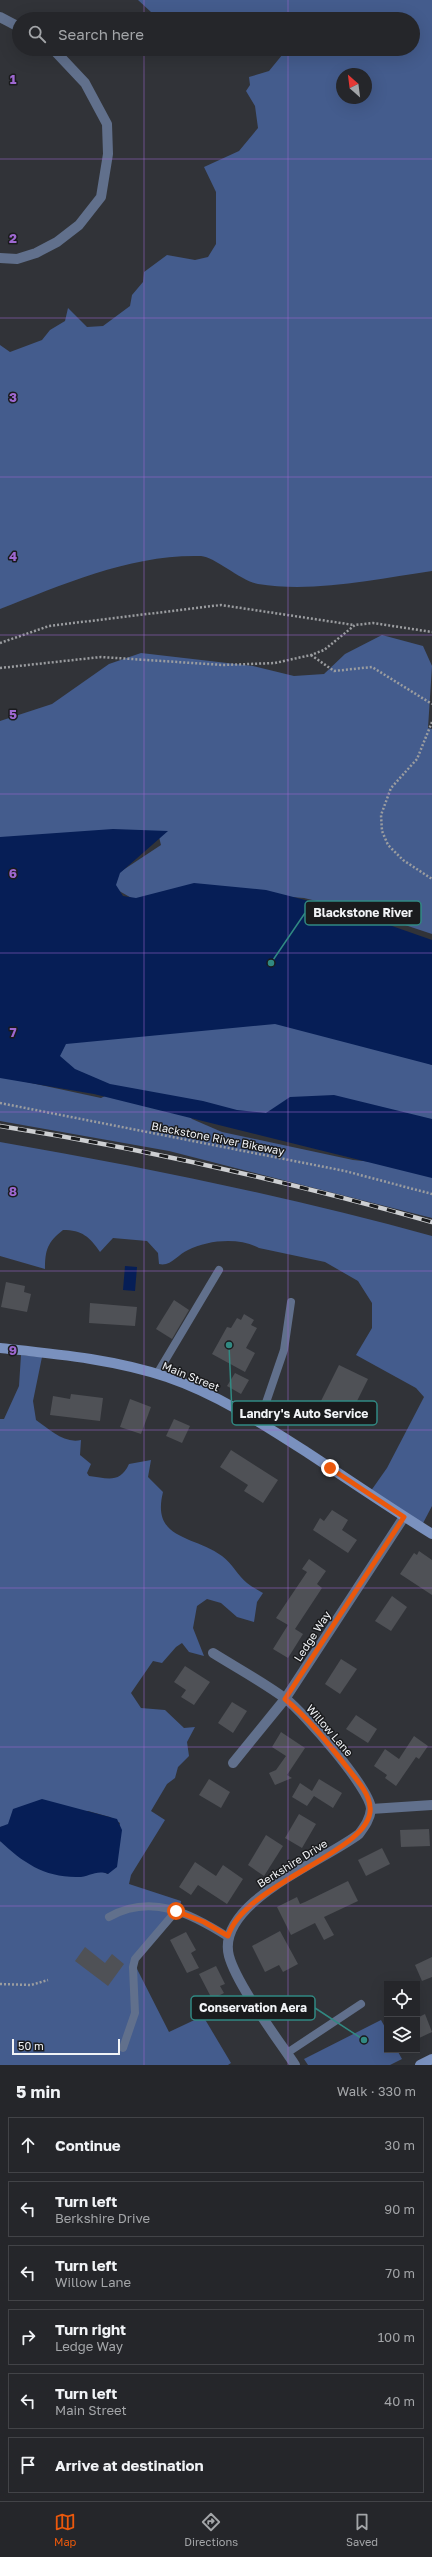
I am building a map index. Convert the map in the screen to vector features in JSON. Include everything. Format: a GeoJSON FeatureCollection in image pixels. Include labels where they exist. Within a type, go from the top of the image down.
{"type":"FeatureCollection","features":[{"type":"Feature","properties":{"kind":"street"},"geometry":{"type":"LineString","coordinates":[[0,17],[12,23]]}},
{"type":"Feature","properties":{"kind":"street"},"geometry":{"type":"LineString","coordinates":[[0,258],[16,259],[36,253],[57,242],[79,225],[101,197],[108,154],[107,124],[86,83],[60,56]]}},
{"type":"Feature","properties":{"kind":"street","name":"Main Street"},"geometry":{"type":"LineString","coordinates":[[0,1348],[109,1363],[157,1374],[194,1388],[259,1423],[432,1534]]}},
{"type":"Feature","properties":{"kind":"street","name":"Ledge Way"},"geometry":{"type":"LineString","coordinates":[[233,1763],[285,1699],[404,1517]]}},
{"type":"Feature","properties":{"kind":"street"},"geometry":{"type":"LineString","coordinates":[[213,1653],[285,1699]]}},
{"type":"Feature","properties":{"kind":"street","name":"Willow Lane"},"geometry":{"type":"LineString","coordinates":[[285,1699],[338,1756],[364,1791],[371,1808]]}},
{"type":"Feature","properties":{"kind":"street"},"geometry":{"type":"LineString","coordinates":[[371,1808],[432,1805]]}},
{"type":"Feature","properties":{"kind":"street","name":"Berkshire Drive"},"geometry":{"type":"LineString","coordinates":[[228,1936],[235,1921],[256,1899],[359,1834],[366,1824],[371,1808]]}},
{"type":"Feature","properties":{"kind":"street"},"geometry":{"type":"LineString","coordinates":[[228,1936],[229,1955],[233,1967],[295,2065]]}},
{"type":"Feature","properties":{"kind":"street"},"geometry":{"type":"LineString","coordinates":[[420,2065],[432,2059]]}},
{"type":"Feature","properties":{"kind":"lane"},"geometry":{"type":"LineString","coordinates":[[157,1374],[219,1270]]}},
{"type":"Feature","properties":{"kind":"lane"},"geometry":{"type":"LineString","coordinates":[[259,1423],[284,1350],[291,1302]]}},
{"type":"Feature","properties":{"kind":"lane"},"geometry":{"type":"LineString","coordinates":[[109,1917],[132,1906],[149,1905],[176,1911],[204,1922],[228,1936]]}},
{"type":"Feature","properties":{"kind":"lane"},"geometry":{"type":"LineString","coordinates":[[123,2048],[135,2013],[133,1967],[135,1959],[176,1911]]}},
{"type":"Feature","properties":{"kind":"lane"},"geometry":{"type":"LineString","coordinates":[[287,2053],[361,2004]]}},
{"type":"Feature","properties":{"kind":"path"},"geometry":{"type":"LineString","coordinates":[[0,643],[49,626],[221,605],[355,625],[373,624],[432,632]]}},
{"type":"Feature","properties":{"kind":"path"},"geometry":{"type":"LineString","coordinates":[[0,668],[101,657],[223,664],[275,663],[311,655],[324,650],[355,625]]}},
{"type":"Feature","properties":{"kind":"path"},"geometry":{"type":"LineString","coordinates":[[311,655],[334,671],[372,668],[432,704]]}},
{"type":"Feature","properties":{"kind":"path"},"geometry":{"type":"LineString","coordinates":[[432,722],[417,759],[391,788],[381,815],[382,831],[388,845],[403,860],[432,879]]}},
{"type":"Feature","properties":{"kind":"path","name":"Blackstone River Bikeway"},"geometry":{"type":"LineString","coordinates":[[0,1103],[337,1170],[432,1194]]}},
{"type":"Feature","properties":{"kind":"path"},"geometry":{"type":"LineString","coordinates":[[0,1984],[31,1985],[48,1980]]}},
{"type":"Feature","properties":{"kind":"shaded area"},"geometry":{"type":"Polygon","coordinates":[[[138,0],[432,0],[432,571],[345,584],[301,587],[279,586],[251,582],[207,557],[175,557],[149,560],[98,572],[0,609],[0,345],[10,352],[42,340],[50,330],[65,321],[68,308],[87,327],[103,326],[130,306],[132,295],[143,282],[144,272],[167,255],[195,260],[208,257],[216,244],[216,192],[204,167],[239,151],[258,128],[255,106],[246,91],[250,85],[249,77],[269,71],[281,56],[420,56],[420,12],[151,12],[138,0]]]}},
{"type":"Feature","properties":{"kind":"shaded area"},"geometry":{"type":"Polygon","coordinates":[[[382,635],[423,646],[432,666],[428,728],[432,729],[432,934],[375,915],[304,898],[249,894],[135,900],[114,888],[117,874],[161,845],[159,837],[0,849],[0,721],[52,704],[109,664],[141,653],[253,666],[294,676],[324,674],[345,654],[382,635]]]}},
{"type":"Feature","properties":{"kind":"shaded area"},"geometry":{"type":"Polygon","coordinates":[[[113,829],[168,831],[120,873],[116,885],[123,896],[136,898],[194,883],[266,890],[352,912],[432,940],[432,1065],[275,1024],[66,1044],[60,1056],[75,1069],[110,1084],[203,1101],[237,1110],[266,1113],[290,1097],[334,1095],[432,1119],[432,1178],[94,1094],[0,1078],[0,837],[113,829]]]}},
{"type":"Feature","properties":{"kind":"shaded area"},"geometry":{"type":"Polygon","coordinates":[[[269,1019],[399,1051],[432,1065],[432,1121],[344,1099],[266,1113],[183,1109],[192,1119],[222,1132],[353,1160],[432,1168],[432,1218],[169,1151],[0,1121],[0,1074],[22,1081],[101,1098],[113,1092],[34,1050],[57,1037],[269,1019]]]}},
{"type":"Feature","properties":{"kind":"shaded area"},"geometry":{"type":"Polygon","coordinates":[[[0,1142],[163,1172],[325,1208],[432,1236],[432,1506],[421,1527],[368,1495],[387,1468],[424,1397],[416,1388],[356,1355],[372,1328],[372,1303],[358,1281],[325,1262],[233,1241],[205,1244],[184,1252],[167,1264],[159,1264],[158,1253],[147,1241],[113,1238],[100,1252],[93,1242],[85,1235],[75,1231],[63,1230],[48,1246],[45,1269],[0,1256],[0,1142]]]}},
{"type":"Feature","properties":{"kind":"shaded area"},"geometry":{"type":"Polygon","coordinates":[[[125,1266],[137,1267],[135,1291],[123,1290],[125,1266]]]}},
{"type":"Feature","properties":{"kind":"shaded area"},"geometry":{"type":"Polygon","coordinates":[[[21,1355],[42,1357],[33,1401],[36,1420],[63,1438],[75,1441],[81,1440],[80,1455],[91,1464],[87,1473],[89,1476],[107,1478],[117,1477],[121,1475],[129,1464],[151,1460],[148,1477],[163,1492],[161,1508],[163,1519],[169,1528],[177,1534],[211,1549],[222,1556],[244,1580],[263,1593],[257,1602],[254,1622],[237,1617],[221,1603],[207,1599],[197,1606],[193,1628],[204,1656],[189,1652],[182,1643],[176,1647],[162,1663],[153,1661],[131,1693],[141,1708],[165,1710],[184,1728],[195,1727],[187,1742],[189,1756],[178,1767],[175,1778],[167,1784],[151,1811],[165,1820],[131,1875],[129,1884],[181,1901],[180,1912],[137,1960],[137,1969],[169,2032],[203,2016],[231,2063],[228,2065],[0,2065],[0,1841],[77,1877],[101,1871],[108,1874],[120,1823],[110,1817],[88,1811],[0,1827],[0,1419],[4,1419],[19,1386],[21,1355]]]}},
{"type":"Feature","properties":{"kind":"shaded area"},"geometry":{"type":"Polygon","coordinates":[[[42,1799],[117,1819],[122,1830],[117,1867],[108,1874],[100,1872],[76,1877],[54,1874],[25,1862],[0,1841],[0,1827],[8,1824],[13,1809],[42,1799]]]}},
{"type":"Feature","properties":{"kind":"shaded area"},"geometry":{"type":"Polygon","coordinates":[[[381,2020],[384,2026],[384,2053],[399,2053],[402,2059],[390,2065],[308,2065],[304,2059],[381,2020]]]}},
{"type":"Feature","properties":{"kind":"building"},"geometry":{"type":"Polygon","coordinates":[[[6,1282],[25,1286],[24,1292],[31,1294],[27,1312],[1,1307],[6,1282]]]}},
{"type":"Feature","properties":{"kind":"building"},"geometry":{"type":"Polygon","coordinates":[[[174,1300],[189,1310],[172,1339],[156,1329],[174,1300]]]}},
{"type":"Feature","properties":{"kind":"building"},"geometry":{"type":"Polygon","coordinates":[[[90,1303],[137,1307],[135,1326],[89,1323],[90,1303]]]}},
{"type":"Feature","properties":{"kind":"building"},"geometry":{"type":"Polygon","coordinates":[[[244,1314],[254,1320],[251,1325],[257,1328],[246,1348],[255,1353],[245,1372],[212,1354],[227,1327],[231,1328],[237,1318],[241,1320],[244,1314]]]}},
{"type":"Feature","properties":{"kind":"building"},"geometry":{"type":"Polygon","coordinates":[[[339,1365],[368,1379],[348,1419],[319,1405],[339,1365]]]}},
{"type":"Feature","properties":{"kind":"building"},"geometry":{"type":"Polygon","coordinates":[[[235,1373],[249,1380],[241,1394],[227,1386],[235,1373]]]}},
{"type":"Feature","properties":{"kind":"building"},"geometry":{"type":"Polygon","coordinates":[[[71,1394],[103,1398],[100,1421],[50,1415],[53,1396],[70,1399],[71,1394]]]}},
{"type":"Feature","properties":{"kind":"building"},"geometry":{"type":"Polygon","coordinates":[[[130,1399],[151,1407],[141,1434],[120,1427],[130,1399]]]}},
{"type":"Feature","properties":{"kind":"building"},"geometry":{"type":"Polygon","coordinates":[[[174,1419],[190,1426],[182,1443],[166,1436],[174,1419]]]}},
{"type":"Feature","properties":{"kind":"building"},"geometry":{"type":"Polygon","coordinates":[[[231,1450],[278,1480],[263,1503],[244,1491],[248,1485],[220,1467],[231,1450]]]}},
{"type":"Feature","properties":{"kind":"building"},"geometry":{"type":"Polygon","coordinates":[[[332,1510],[348,1520],[342,1530],[357,1540],[348,1553],[313,1530],[320,1518],[324,1521],[332,1510]]]}},
{"type":"Feature","properties":{"kind":"building"},"geometry":{"type":"Polygon","coordinates":[[[419,1551],[432,1560],[432,1595],[400,1574],[414,1553],[417,1555],[419,1551]]]}},
{"type":"Feature","properties":{"kind":"building"},"geometry":{"type":"Polygon","coordinates":[[[309,1559],[326,1571],[317,1584],[322,1588],[295,1629],[303,1634],[288,1658],[273,1649],[288,1625],[276,1618],[307,1572],[302,1569],[309,1559]]]}},
{"type":"Feature","properties":{"kind":"building"},"geometry":{"type":"Polygon","coordinates":[[[392,1596],[407,1607],[391,1631],[375,1621],[392,1596]]]}},
{"type":"Feature","properties":{"kind":"building"},"geometry":{"type":"Polygon","coordinates":[[[341,1659],[357,1669],[340,1694],[325,1684],[341,1659]]]}},
{"type":"Feature","properties":{"kind":"building"},"geometry":{"type":"Polygon","coordinates":[[[185,1666],[210,1682],[194,1705],[181,1697],[186,1690],[174,1682],[185,1666]]]}},
{"type":"Feature","properties":{"kind":"building"},"geometry":{"type":"Polygon","coordinates":[[[232,1702],[247,1711],[233,1733],[218,1723],[232,1702]]]}},
{"type":"Feature","properties":{"kind":"building"},"geometry":{"type":"Polygon","coordinates":[[[356,1715],[377,1729],[368,1743],[346,1729],[356,1715]]]}},
{"type":"Feature","properties":{"kind":"building"},"geometry":{"type":"Polygon","coordinates":[[[281,1732],[305,1748],[287,1775],[292,1778],[275,1785],[269,1773],[276,1770],[286,1756],[272,1747],[281,1732]]]}},
{"type":"Feature","properties":{"kind":"building"},"geometry":{"type":"Polygon","coordinates":[[[414,1736],[428,1746],[419,1759],[416,1757],[396,1786],[385,1778],[387,1775],[374,1766],[385,1749],[399,1759],[414,1736]]]}},
{"type":"Feature","properties":{"kind":"building"},"geometry":{"type":"Polygon","coordinates":[[[209,1779],[230,1792],[221,1808],[199,1795],[209,1779]]]}},
{"type":"Feature","properties":{"kind":"building"},"geometry":{"type":"Polygon","coordinates":[[[319,1779],[342,1793],[333,1808],[314,1796],[307,1806],[292,1797],[300,1783],[312,1791],[319,1779]]]}},
{"type":"Feature","properties":{"kind":"building"},"geometry":{"type":"Polygon","coordinates":[[[299,1814],[316,1824],[302,1848],[285,1838],[299,1814]]]}},
{"type":"Feature","properties":{"kind":"building"},"geometry":{"type":"Polygon","coordinates":[[[429,1829],[430,1846],[401,1847],[400,1830],[429,1829]]]}},
{"type":"Feature","properties":{"kind":"building"},"geometry":{"type":"Polygon","coordinates":[[[266,1835],[283,1846],[264,1876],[248,1865],[266,1835]]]}},
{"type":"Feature","properties":{"kind":"building"},"geometry":{"type":"Polygon","coordinates":[[[382,1848],[390,1864],[366,1876],[358,1860],[382,1848]]]}},
{"type":"Feature","properties":{"kind":"building"},"geometry":{"type":"Polygon","coordinates":[[[195,1862],[216,1876],[223,1865],[243,1879],[227,1904],[198,1885],[191,1895],[179,1887],[195,1862]]]}},
{"type":"Feature","properties":{"kind":"building"},"geometry":{"type":"Polygon","coordinates":[[[348,1881],[358,1901],[324,1917],[334,1935],[324,1940],[315,1923],[291,1935],[277,1907],[297,1897],[300,1904],[348,1881]]]}},
{"type":"Feature","properties":{"kind":"building"},"geometry":{"type":"Polygon","coordinates":[[[280,1931],[298,1964],[283,1972],[279,1965],[265,1972],[252,1946],[280,1931]]]}},
{"type":"Feature","properties":{"kind":"building"},"geometry":{"type":"Polygon","coordinates":[[[186,1932],[196,1950],[191,1953],[199,1968],[187,1973],[170,1940],[186,1932]]]}},
{"type":"Feature","properties":{"kind":"building"},"geometry":{"type":"Polygon","coordinates":[[[85,1947],[105,1963],[112,1954],[124,1964],[108,1986],[75,1961],[85,1947]]]}},
{"type":"Feature","properties":{"kind":"building"},"geometry":{"type":"Polygon","coordinates":[[[432,1957],[432,1977],[422,1981],[415,1965],[432,1957]]]}},
{"type":"Feature","properties":{"kind":"building"},"geometry":{"type":"Polygon","coordinates":[[[216,1966],[225,1984],[220,1986],[224,1993],[212,1999],[199,1974],[216,1966]]]}},
{"type":"Feature","properties":{"kind":"building"},"geometry":{"type":"Polygon","coordinates":[[[425,2014],[432,2032],[420,2038],[420,2017],[425,2014]]]}},
{"type":"Feature","properties":{"kind":"railway"},"geometry":{"type":"LineString","coordinates":[[0,1126],[109,1145],[218,1168],[325,1193],[432,1222]]}},
{"type":"Feature","properties":{"kind":"place","name":"Blackstone River"},"geometry":{"type":"Point","coordinates":[271,963]}},
{"type":"Feature","properties":{"kind":"place","name":"Landry's Auto Service"},"geometry":{"type":"Point","coordinates":[229,1345]}},
{"type":"Feature","properties":{"kind":"place","name":"Conservation Aera"},"geometry":{"type":"Point","coordinates":[364,2040]}},
{"type":"Feature","properties":{"kind":"route"},"geometry":{"type":"LineString","coordinates":[[176,1911],[204,1922],[228,1936],[230,1928],[235,1921],[256,1899],[348,1843],[359,1834],[369,1817],[371,1808],[369,1799],[364,1791],[338,1756],[294,1706],[285,1699],[404,1517],[330,1468]]}}]}
